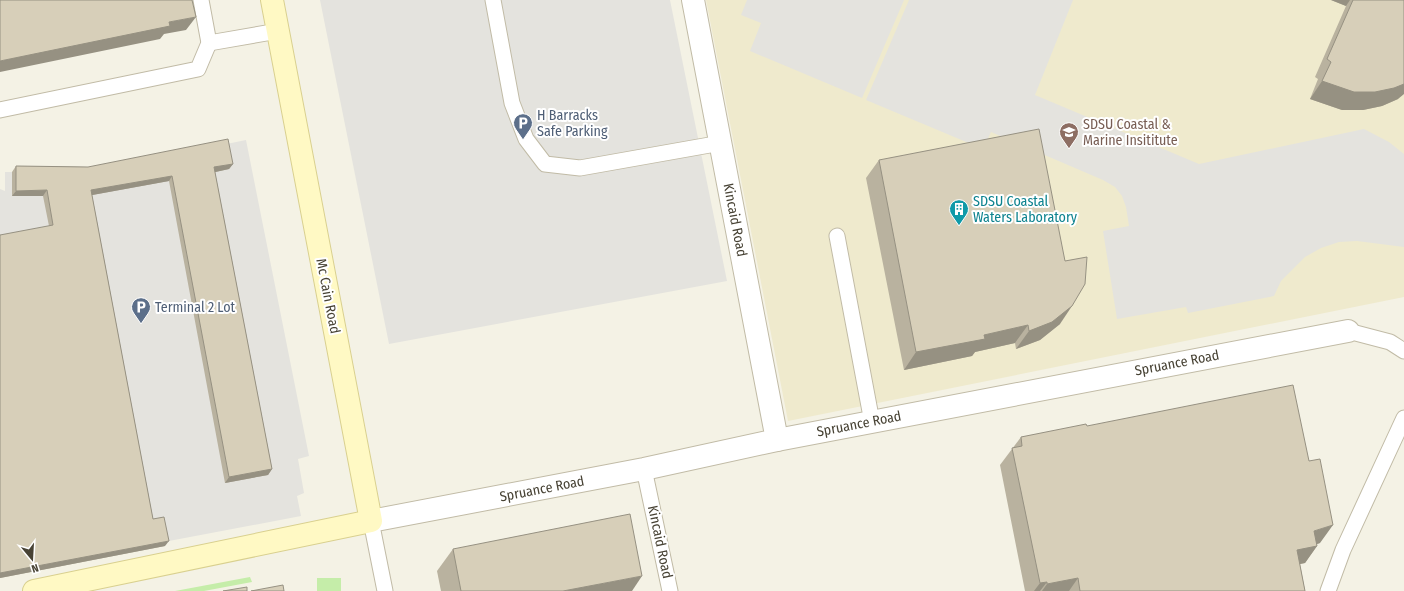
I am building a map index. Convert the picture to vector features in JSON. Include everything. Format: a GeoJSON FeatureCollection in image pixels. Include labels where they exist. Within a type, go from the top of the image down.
{"type":"FeatureCollection","features":[{"type":"Feature","properties":{"kind":"street","name":"Mc Cain Road"},"geometry":{"type":"LineString","coordinates":[[272,0],[371,521]]}},
{"type":"Feature","properties":{"kind":"street","name":"Kincaid Road"},"geometry":{"type":"LineString","coordinates":[[693,0],[777,440]]}},
{"type":"Feature","properties":{"kind":"street","name":"Spruance Road"},"geometry":{"type":"LineString","coordinates":[[371,521],[644,469],[777,440],[1348,331]]}},
{"type":"Feature","properties":{"kind":"street"},"geometry":{"type":"LineString","coordinates":[[34,591],[371,521]]}},
{"type":"Feature","properties":{"kind":"lane"},"geometry":{"type":"LineString","coordinates":[[0,110],[198,69],[209,43],[201,0]]}},
{"type":"Feature","properties":{"kind":"lane"},"geometry":{"type":"LineString","coordinates":[[493,0],[512,103],[526,139],[545,164],[580,168],[720,143]]}},
{"type":"Feature","properties":{"kind":"lane"},"geometry":{"type":"LineString","coordinates":[[209,43],[278,31]]}},
{"type":"Feature","properties":{"kind":"lane"},"geometry":{"type":"LineString","coordinates":[[837,236],[872,422]]}},
{"type":"Feature","properties":{"kind":"lane"},"geometry":{"type":"LineString","coordinates":[[1348,331],[1390,342],[1404,351]]}},
{"type":"Feature","properties":{"kind":"lane"},"geometry":{"type":"LineString","coordinates":[[1328,591],[1343,550],[1404,418]]}},
{"type":"Feature","properties":{"kind":"lane","name":"Kincaid Road"},"geometry":{"type":"LineString","coordinates":[[644,469],[670,591]]}},
{"type":"Feature","properties":{"kind":"lane","name":"Mc Cain Road"},"geometry":{"type":"LineString","coordinates":[[371,521],[385,591]]}},
{"type":"Feature","properties":{"kind":"shaded area","name":"H Barracks Safe Parking"},"geometry":{"type":"Polygon","coordinates":[[[320,0],[670,0],[727,281],[389,344],[320,0]]]}},
{"type":"Feature","properties":{"kind":"shaded area","name":"SDSU Coastal & Marine Insititute"},"geometry":{"type":"Polygon","coordinates":[[[706,0],[1404,0],[1404,297],[788,421],[706,0]]]}},
{"type":"Feature","properties":{"kind":"shaded area"},"geometry":{"type":"Polygon","coordinates":[[[747,0],[904,0],[862,98],[750,51],[761,23],[741,15],[747,0]]]}},
{"type":"Feature","properties":{"kind":"shaded area"},"geometry":{"type":"Polygon","coordinates":[[[909,0],[1073,0],[1035,95],[1199,164],[1364,129],[1389,142],[1404,154],[1404,247],[1357,241],[1339,242],[1321,248],[1305,257],[1281,281],[1274,296],[1188,313],[1186,307],[1117,319],[1103,231],[1129,226],[1126,207],[1122,196],[1115,187],[1103,180],[991,132],[983,149],[866,100],[909,0]]]}},
{"type":"Feature","properties":{"kind":"shaded area","name":"Terminal 2 Lot"},"geometry":{"type":"Polygon","coordinates":[[[246,140],[309,456],[298,459],[304,493],[297,496],[301,516],[0,573],[0,189],[5,191],[5,172],[90,172],[246,140]]]}},
{"type":"Feature","properties":{"kind":"green space"},"geometry":{"type":"Polygon","coordinates":[[[250,577],[252,582],[204,591],[175,591],[250,577]]]}},
{"type":"Feature","properties":{"kind":"green space"},"geometry":{"type":"Polygon","coordinates":[[[317,578],[341,578],[341,591],[317,591],[317,578]]]}},
{"type":"Feature","properties":{"kind":"building"},"geometry":{"type":"Polygon","coordinates":[[[0,0],[192,0],[196,17],[169,22],[170,26],[0,61],[0,0]]]}},
{"type":"Feature","properties":{"kind":"building"},"geometry":{"type":"Polygon","coordinates":[[[1353,0],[1404,0],[1404,84],[1375,92],[1354,92],[1322,81],[1331,62],[1327,59],[1353,0]]]}},
{"type":"Feature","properties":{"kind":"building","name":"SDSU Coastal Waters Laboratory"},"geometry":{"type":"Polygon","coordinates":[[[1039,129],[1065,261],[1087,257],[1085,284],[1072,306],[1052,322],[1029,331],[1028,325],[984,335],[985,339],[916,352],[879,160],[1039,129]]]}},
{"type":"Feature","properties":{"kind":"building"},"geometry":{"type":"Polygon","coordinates":[[[228,139],[233,164],[214,167],[272,469],[229,477],[172,176],[91,190],[153,519],[164,517],[169,541],[0,573],[0,235],[53,225],[47,190],[16,191],[16,166],[88,167],[228,139]]]}},
{"type":"Feature","properties":{"kind":"building"},"geometry":{"type":"Polygon","coordinates":[[[1293,385],[1309,461],[1320,459],[1333,525],[1314,531],[1317,546],[1297,550],[1305,591],[1080,591],[1078,578],[1047,584],[1047,582],[1040,583],[1012,448],[1022,446],[1021,437],[1086,424],[1087,426],[1293,385]]]}},
{"type":"Feature","properties":{"kind":"building"},"geometry":{"type":"Polygon","coordinates":[[[630,514],[642,576],[563,591],[461,591],[453,549],[630,514]]]}},
{"type":"Feature","properties":{"kind":"building"},"geometry":{"type":"Polygon","coordinates":[[[283,585],[284,591],[251,591],[283,585]]]}},
{"type":"Feature","properties":{"kind":"building"},"geometry":{"type":"Polygon","coordinates":[[[247,587],[247,591],[223,591],[247,587]]]}},
{"type":"Feature","properties":{"kind":"place","name":"H Barracks Safe Parking"},"geometry":{"type":"Point","coordinates":[523,140]}},
{"type":"Feature","properties":{"kind":"place","name":"SDSU Coastal & Marine Insititute"},"geometry":{"type":"Point","coordinates":[1069,149]}},
{"type":"Feature","properties":{"kind":"place","name":"SDSU Coastal Waters Laboratory"},"geometry":{"type":"Point","coordinates":[959,226]}},
{"type":"Feature","properties":{"kind":"place","name":"Terminal 2 Lot"},"geometry":{"type":"Point","coordinates":[141,324]}}]}
